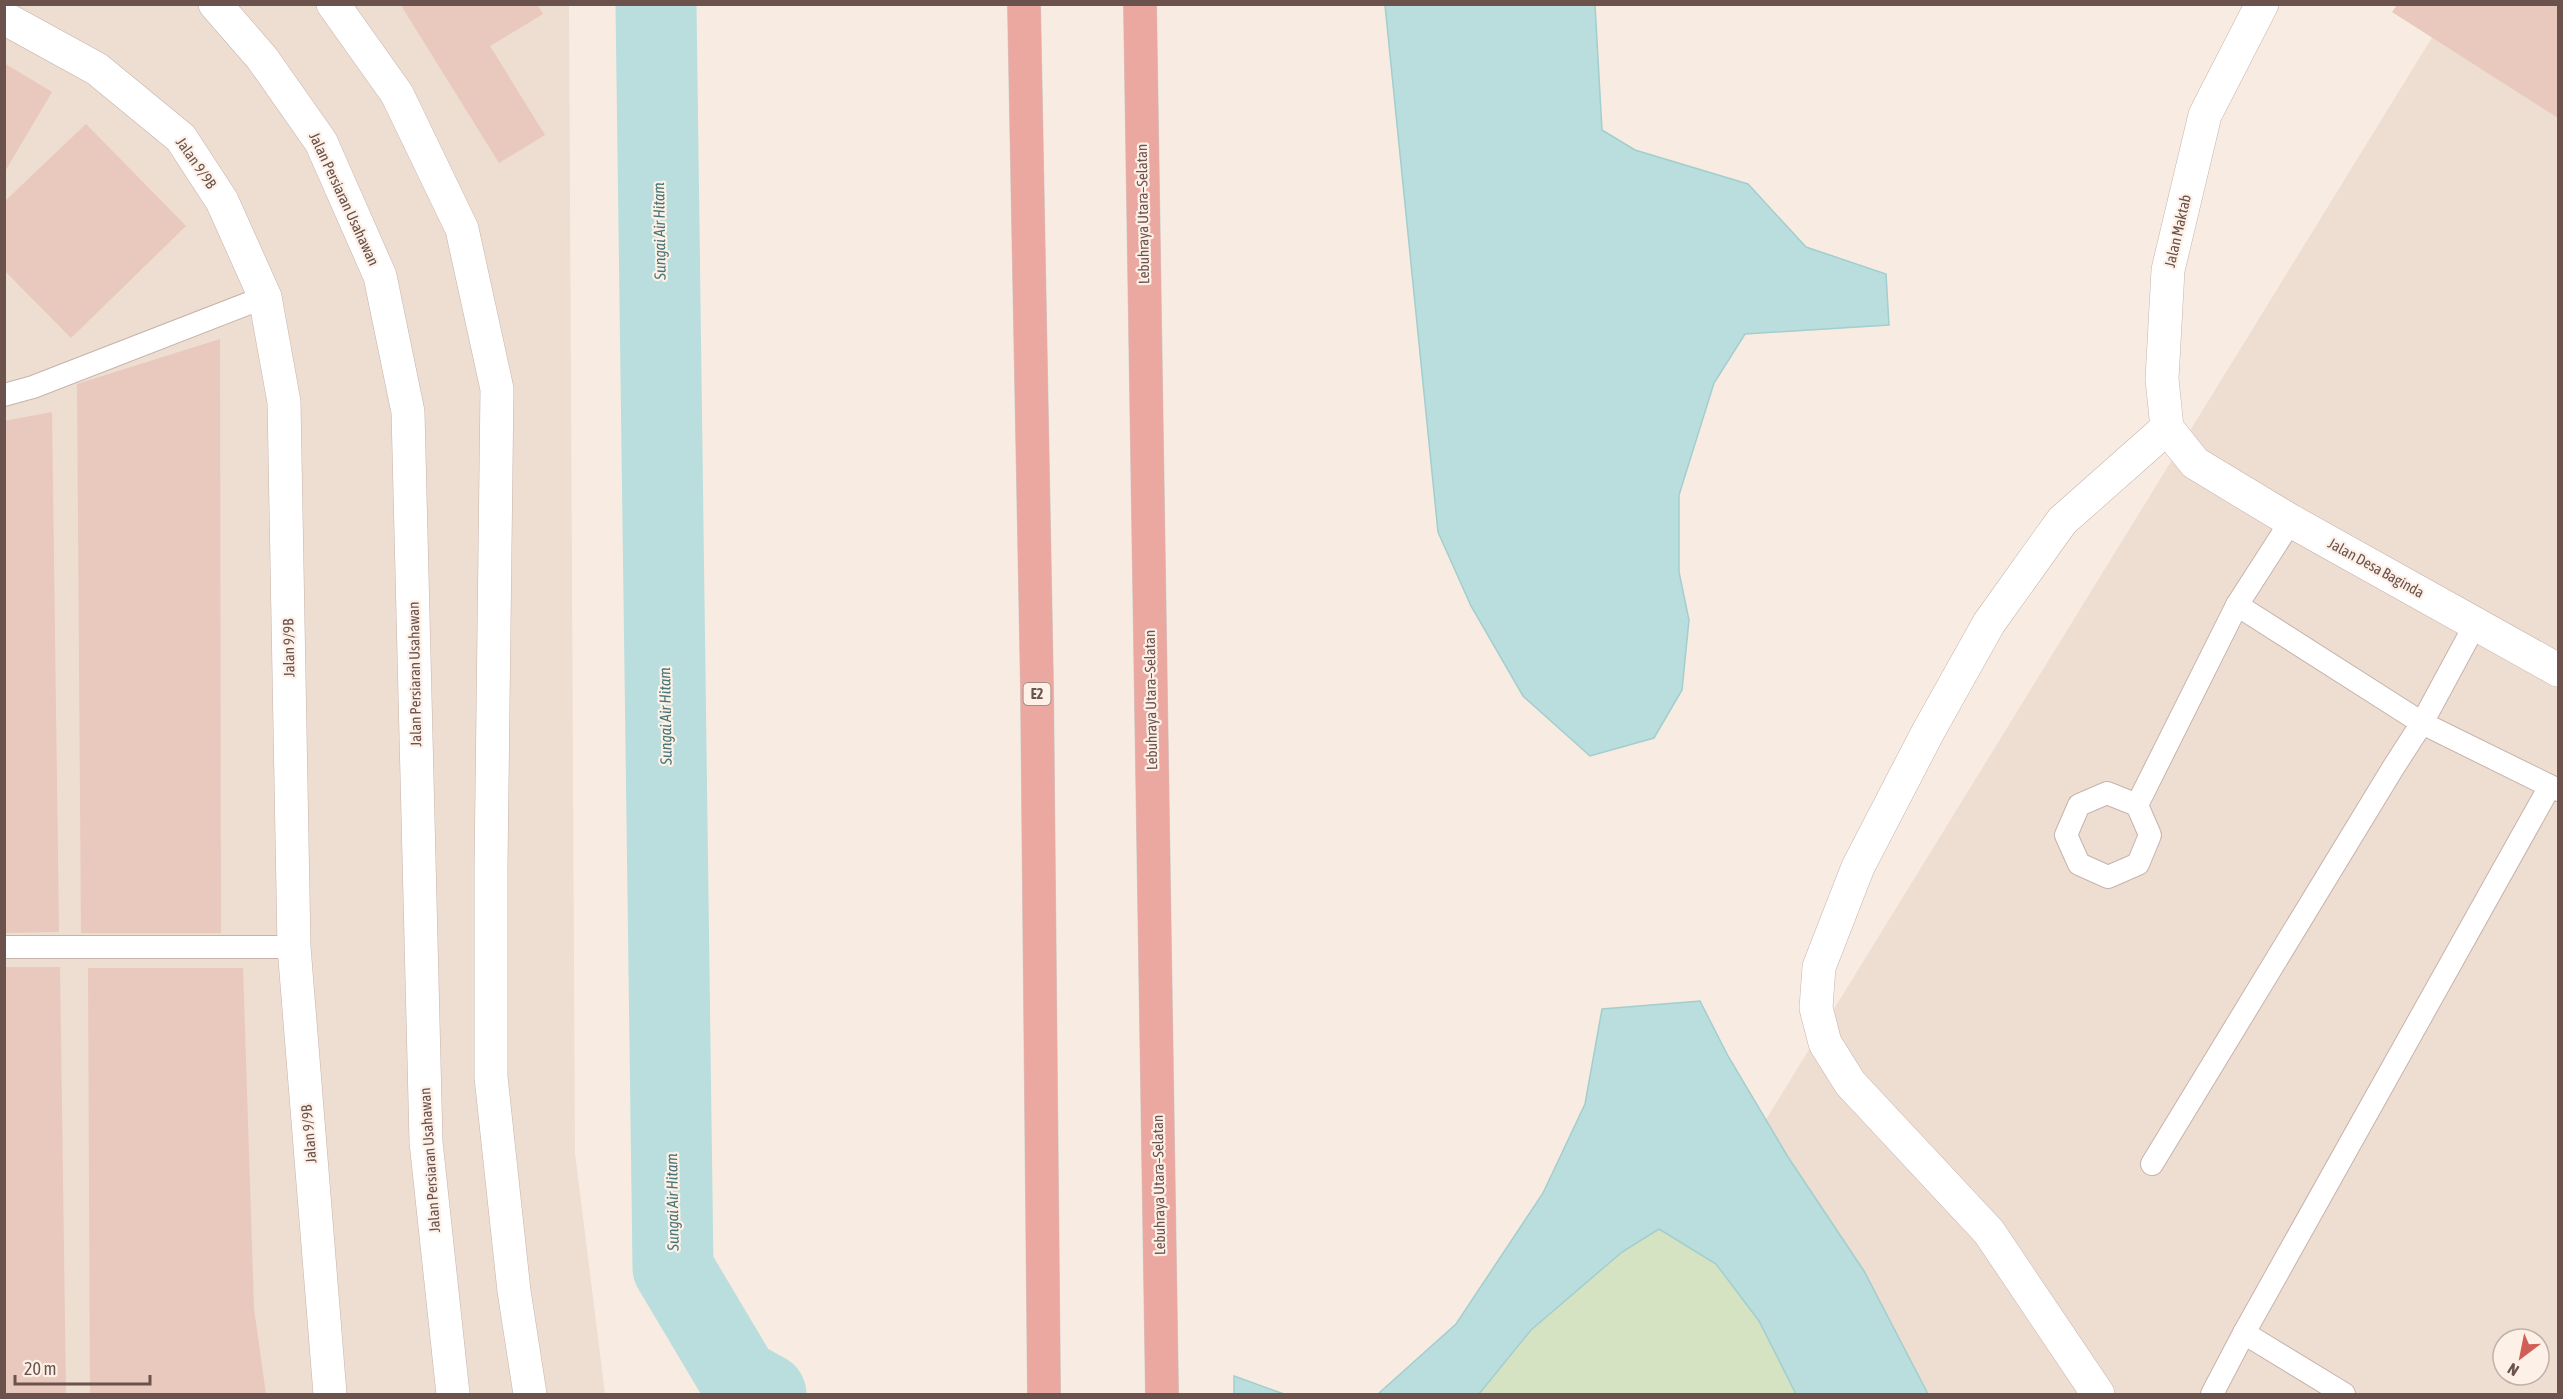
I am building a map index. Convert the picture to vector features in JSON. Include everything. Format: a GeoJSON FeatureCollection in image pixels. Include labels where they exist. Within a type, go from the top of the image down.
{"type":"FeatureCollection","features":[{"type":"Feature","properties":{"kind":"highway","name":"E2"},"geometry":{"type":"LineString","coordinates":[[1024,4],[1037,675],[1044,1390]]}},
{"type":"Feature","properties":{"kind":"highway","name":"Lebuhraya Utara–Selatan"},"geometry":{"type":"LineString","coordinates":[[1140,4],[1163,1382]]}},
{"type":"Feature","properties":{"kind":"street","name":"Jalan Persiaran Usahawan"},"geometry":{"type":"LineString","coordinates":[[215,4],[262,58],[321,142],[380,276],[408,412],[426,1142],[453,1395]]}},
{"type":"Feature","properties":{"kind":"street"},"geometry":{"type":"LineString","coordinates":[[333,4],[397,94],[462,229],[497,389],[491,867],[491,1077],[514,1291],[530,1395]]}},
{"type":"Feature","properties":{"kind":"street","name":"Jalan Maktab"},"geometry":{"type":"LineString","coordinates":[[2167,428],[2162,379],[2168,270],[2205,115],[2262,4]]}},
{"type":"Feature","properties":{"kind":"street","name":"Jalan 9/9B"},"geometry":{"type":"LineString","coordinates":[[4,18],[97,69],[181,138],[222,201],[265,297],[284,402],[294,947],[330,1395]]}},
{"type":"Feature","properties":{"kind":"street"},"geometry":{"type":"LineString","coordinates":[[2098,1395],[1989,1232],[1850,1083],[1825,1043],[1816,1008],[1819,967],[1858,867],[1928,732],[1989,623],[2062,521],[2167,428]]}},
{"type":"Feature","properties":{"kind":"street","name":"Jalan Desa Baginda"},"geometry":{"type":"LineString","coordinates":[[2167,428],[2195,463],[2291,521],[2559,670]]}},
{"type":"Feature","properties":{"kind":"lane"},"geometry":{"type":"LineString","coordinates":[[4,395],[33,387],[265,297]]}},
{"type":"Feature","properties":{"kind":"lane"},"geometry":{"type":"LineString","coordinates":[[2137,805],[2237,605],[2291,521]]}},
{"type":"Feature","properties":{"kind":"lane"},"geometry":{"type":"LineString","coordinates":[[2212,1395],[2244,1333],[2554,788],[2422,723],[2237,605]]}},
{"type":"Feature","properties":{"kind":"lane"},"geometry":{"type":"LineString","coordinates":[[2152,1164],[2392,768],[2422,723],[2476,623]]}},
{"type":"Feature","properties":{"kind":"lane"},"geometry":{"type":"LineString","coordinates":[[4,947],[294,947]]}},
{"type":"Feature","properties":{"kind":"lane"},"geometry":{"type":"LineString","coordinates":[[2244,1333],[2344,1395]]}},
{"type":"Feature","properties":{"kind":"shaded area"},"geometry":{"type":"Polygon","coordinates":[[[5,5],[569,5],[575,1153],[605,1394],[5,1394],[5,5]]]}},
{"type":"Feature","properties":{"kind":"shaded area"},"geometry":{"type":"Polygon","coordinates":[[[2452,5],[2558,5],[2558,1394],[1597,1394],[2452,5]]]}},
{"type":"Feature","properties":{"kind":"green space"},"geometry":{"type":"Polygon","coordinates":[[[1659,1229],[1716,1264],[1759,1321],[1796,1394],[1479,1394],[1531,1330],[1622,1252],[1659,1229]]]}},
{"type":"Feature","properties":{"kind":"water"},"geometry":{"type":"Polygon","coordinates":[[[1385,5],[1595,5],[1602,130],[1635,150],[1748,184],[1806,247],[1886,274],[1889,325],[1745,334],[1714,383],[1679,495],[1679,572],[1689,620],[1682,690],[1654,738],[1590,756],[1523,696],[1471,606],[1438,532],[1385,5]]]}},
{"type":"Feature","properties":{"kind":"water"},"geometry":{"type":"Polygon","coordinates":[[[1700,1001],[1728,1056],[1788,1157],[1864,1271],[1928,1394],[1796,1394],[1759,1321],[1716,1264],[1659,1229],[1622,1252],[1531,1330],[1479,1394],[1378,1394],[1456,1324],[1543,1193],[1585,1104],[1602,1009],[1700,1001]]]}},
{"type":"Feature","properties":{"kind":"water"},"geometry":{"type":"Polygon","coordinates":[[[1234,1376],[1284,1394],[1234,1394],[1234,1376]]]}},
{"type":"Feature","properties":{"kind":"building"},"geometry":{"type":"Polygon","coordinates":[[[407,4],[537,4],[543,14],[490,46],[545,135],[499,163],[402,7],[407,4]]]}},
{"type":"Feature","properties":{"kind":"building"},"geometry":{"type":"Polygon","coordinates":[[[2397,5],[2558,5],[2558,118],[2392,12],[2397,5]]]}},
{"type":"Feature","properties":{"kind":"building"},"geometry":{"type":"Polygon","coordinates":[[[4,63],[52,92],[4,173],[4,63]]]}},
{"type":"Feature","properties":{"kind":"building"},"geometry":{"type":"Polygon","coordinates":[[[86,124],[186,226],[71,338],[4,270],[4,202],[86,124]]]}},
{"type":"Feature","properties":{"kind":"building"},"geometry":{"type":"Polygon","coordinates":[[[220,339],[221,933],[81,933],[77,384],[220,339]]]}},
{"type":"Feature","properties":{"kind":"building"},"geometry":{"type":"Polygon","coordinates":[[[52,412],[59,932],[4,933],[4,421],[52,412]]]}},
{"type":"Feature","properties":{"kind":"building"},"geometry":{"type":"Polygon","coordinates":[[[4,967],[60,967],[66,1394],[4,1394],[4,967]]]}},
{"type":"Feature","properties":{"kind":"building"},"geometry":{"type":"Polygon","coordinates":[[[88,968],[243,968],[254,1309],[266,1394],[90,1394],[88,968]]]}},
{"type":"Feature","properties":{"kind":"waterway","name":"Sungai Air Hitam"},"geometry":{"type":"LineString","coordinates":[[656,4],[673,1268],[739,1379],[766,1394]]}}]}
